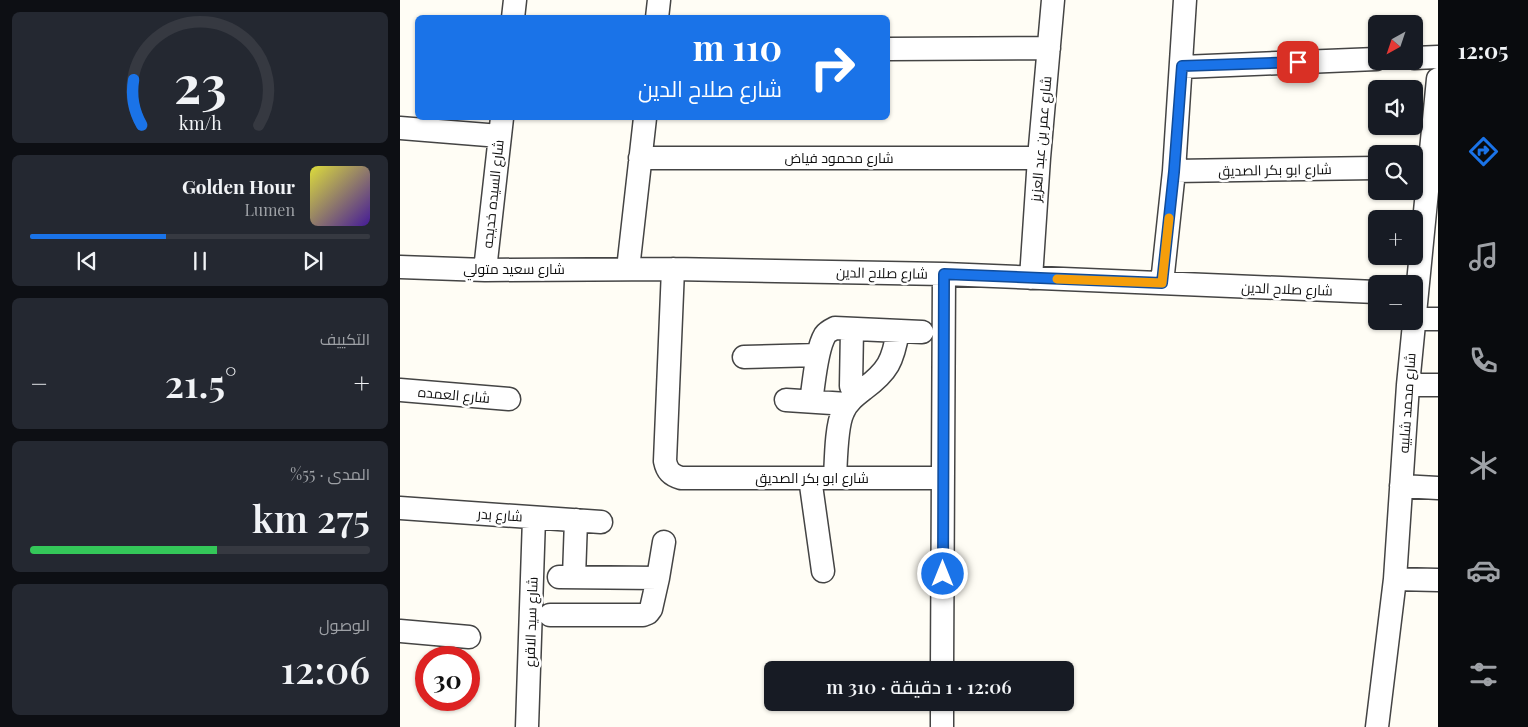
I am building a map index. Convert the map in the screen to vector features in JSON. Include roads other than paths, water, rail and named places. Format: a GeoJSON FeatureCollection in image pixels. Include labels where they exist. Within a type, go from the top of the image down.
{"type":"FeatureCollection","features":[{"type":"Feature","properties":{"kind":"street"},"geometry":{"type":"LineString","coordinates":[[513,15],[515,0]]}},
{"type":"Feature","properties":{"kind":"street"},"geometry":{"type":"LineString","coordinates":[[657,15],[659,0]]}},
{"type":"Feature","properties":{"kind":"street","name":"شارع عمر بن عبد العزيز"},"geometry":{"type":"LineString","coordinates":[[1031,278],[1053,0]]}},
{"type":"Feature","properties":{"kind":"street"},"geometry":{"type":"LineString","coordinates":[[1162,283],[1174,172],[1186,0]]}},
{"type":"Feature","properties":{"kind":"street"},"geometry":{"type":"LineString","coordinates":[[890,49],[1049,48]]}},
{"type":"Feature","properties":{"kind":"street"},"geometry":{"type":"LineString","coordinates":[[1423,58],[1438,57]]}},
{"type":"Feature","properties":{"kind":"street"},"geometry":{"type":"LineString","coordinates":[[1182,66],[1368,59]]}},
{"type":"Feature","properties":{"kind":"street","name":"شارع محمد شلبيه"},"geometry":{"type":"LineString","coordinates":[[1417,275],[1438,79]]}},
{"type":"Feature","properties":{"kind":"street"},"geometry":{"type":"LineString","coordinates":[[628,269],[645,120]]}},
{"type":"Feature","properties":{"kind":"street"},"geometry":{"type":"LineString","coordinates":[[400,128],[501,127]]}},
{"type":"Feature","properties":{"kind":"street","name":"شارع السيده خديجه"},"geometry":{"type":"LineString","coordinates":[[485,270],[501,127]]}},
{"type":"Feature","properties":{"kind":"street","name":"شارع محمود فياض"},"geometry":{"type":"LineString","coordinates":[[640,158],[1039,158]]}},
{"type":"Feature","properties":{"kind":"street","name":"شارع ابو بكر الصديق"},"geometry":{"type":"LineString","coordinates":[[1174,172],[1368,168]]}},
{"type":"Feature","properties":{"kind":"street","name":"شارع سعيد متولي"},"geometry":{"type":"LineString","coordinates":[[400,267],[485,270],[628,269]]}},
{"type":"Feature","properties":{"kind":"street","name":"شارع صلاح الدين"},"geometry":{"type":"LineString","coordinates":[[628,269],[944,274],[1368,292]]}},
{"type":"Feature","properties":{"kind":"street","name":"شارع ابو بكر الصديق"},"geometry":{"type":"LineString","coordinates":[[673,270],[665,461],[667,469],[672,476],[681,478],[943,478]]}},
{"type":"Feature","properties":{"kind":"street"},"geometry":{"type":"LineString","coordinates":[[942,661],[944,274]]}},
{"type":"Feature","properties":{"kind":"street"},"geometry":{"type":"LineString","coordinates":[[1423,319],[1438,319]]}},
{"type":"Feature","properties":{"kind":"street"},"geometry":{"type":"LineString","coordinates":[[811,402],[818,355],[825,336],[829,331],[835,328],[922,332]]}},
{"type":"Feature","properties":{"kind":"street"},"geometry":{"type":"LineString","coordinates":[[851,400],[852,329]]}},
{"type":"Feature","properties":{"kind":"street","name":"شارع محمد شلبيه"},"geometry":{"type":"LineString","coordinates":[[1377,727],[1395,579],[1413,330]]}},
{"type":"Feature","properties":{"kind":"street"},"geometry":{"type":"LineString","coordinates":[[835,478],[840,419],[851,400],[873,382],[889,364],[894,353],[898,331]]}},
{"type":"Feature","properties":{"kind":"street"},"geometry":{"type":"LineString","coordinates":[[744,357],[818,355]]}},
{"type":"Feature","properties":{"kind":"street"},"geometry":{"type":"LineString","coordinates":[[1408,384],[1438,385]]}},
{"type":"Feature","properties":{"kind":"street","name":"شارع العمده"},"geometry":{"type":"LineString","coordinates":[[400,390],[509,399]]}},
{"type":"Feature","properties":{"kind":"street"},"geometry":{"type":"LineString","coordinates":[[786,400],[811,402],[851,400]]}},
{"type":"Feature","properties":{"kind":"street"},"geometry":{"type":"LineString","coordinates":[[810,478],[823,571]]}},
{"type":"Feature","properties":{"kind":"street"},"geometry":{"type":"LineString","coordinates":[[1401,486],[1438,488]]}},
{"type":"Feature","properties":{"kind":"street","name":"شارع بدر"},"geometry":{"type":"LineString","coordinates":[[400,508],[601,522]]}},
{"type":"Feature","properties":{"kind":"street","name":"شارع سيد الاقرع"},"geometry":{"type":"LineString","coordinates":[[527,727],[534,518]]}},
{"type":"Feature","properties":{"kind":"street"},"geometry":{"type":"LineString","coordinates":[[576,520],[567,577],[658,578]]}},
{"type":"Feature","properties":{"kind":"street"},"geometry":{"type":"LineString","coordinates":[[550,615],[643,616],[648,614],[651,609],[658,578],[664,542]]}},
{"type":"Feature","properties":{"kind":"street"},"geometry":{"type":"LineString","coordinates":[[1395,579],[1438,580]]}},
{"type":"Feature","properties":{"kind":"street"},"geometry":{"type":"LineString","coordinates":[[400,631],[469,637]]}},
{"type":"Feature","properties":{"kind":"street"},"geometry":{"type":"LineString","coordinates":[[942,711],[942,727]]}}]}
